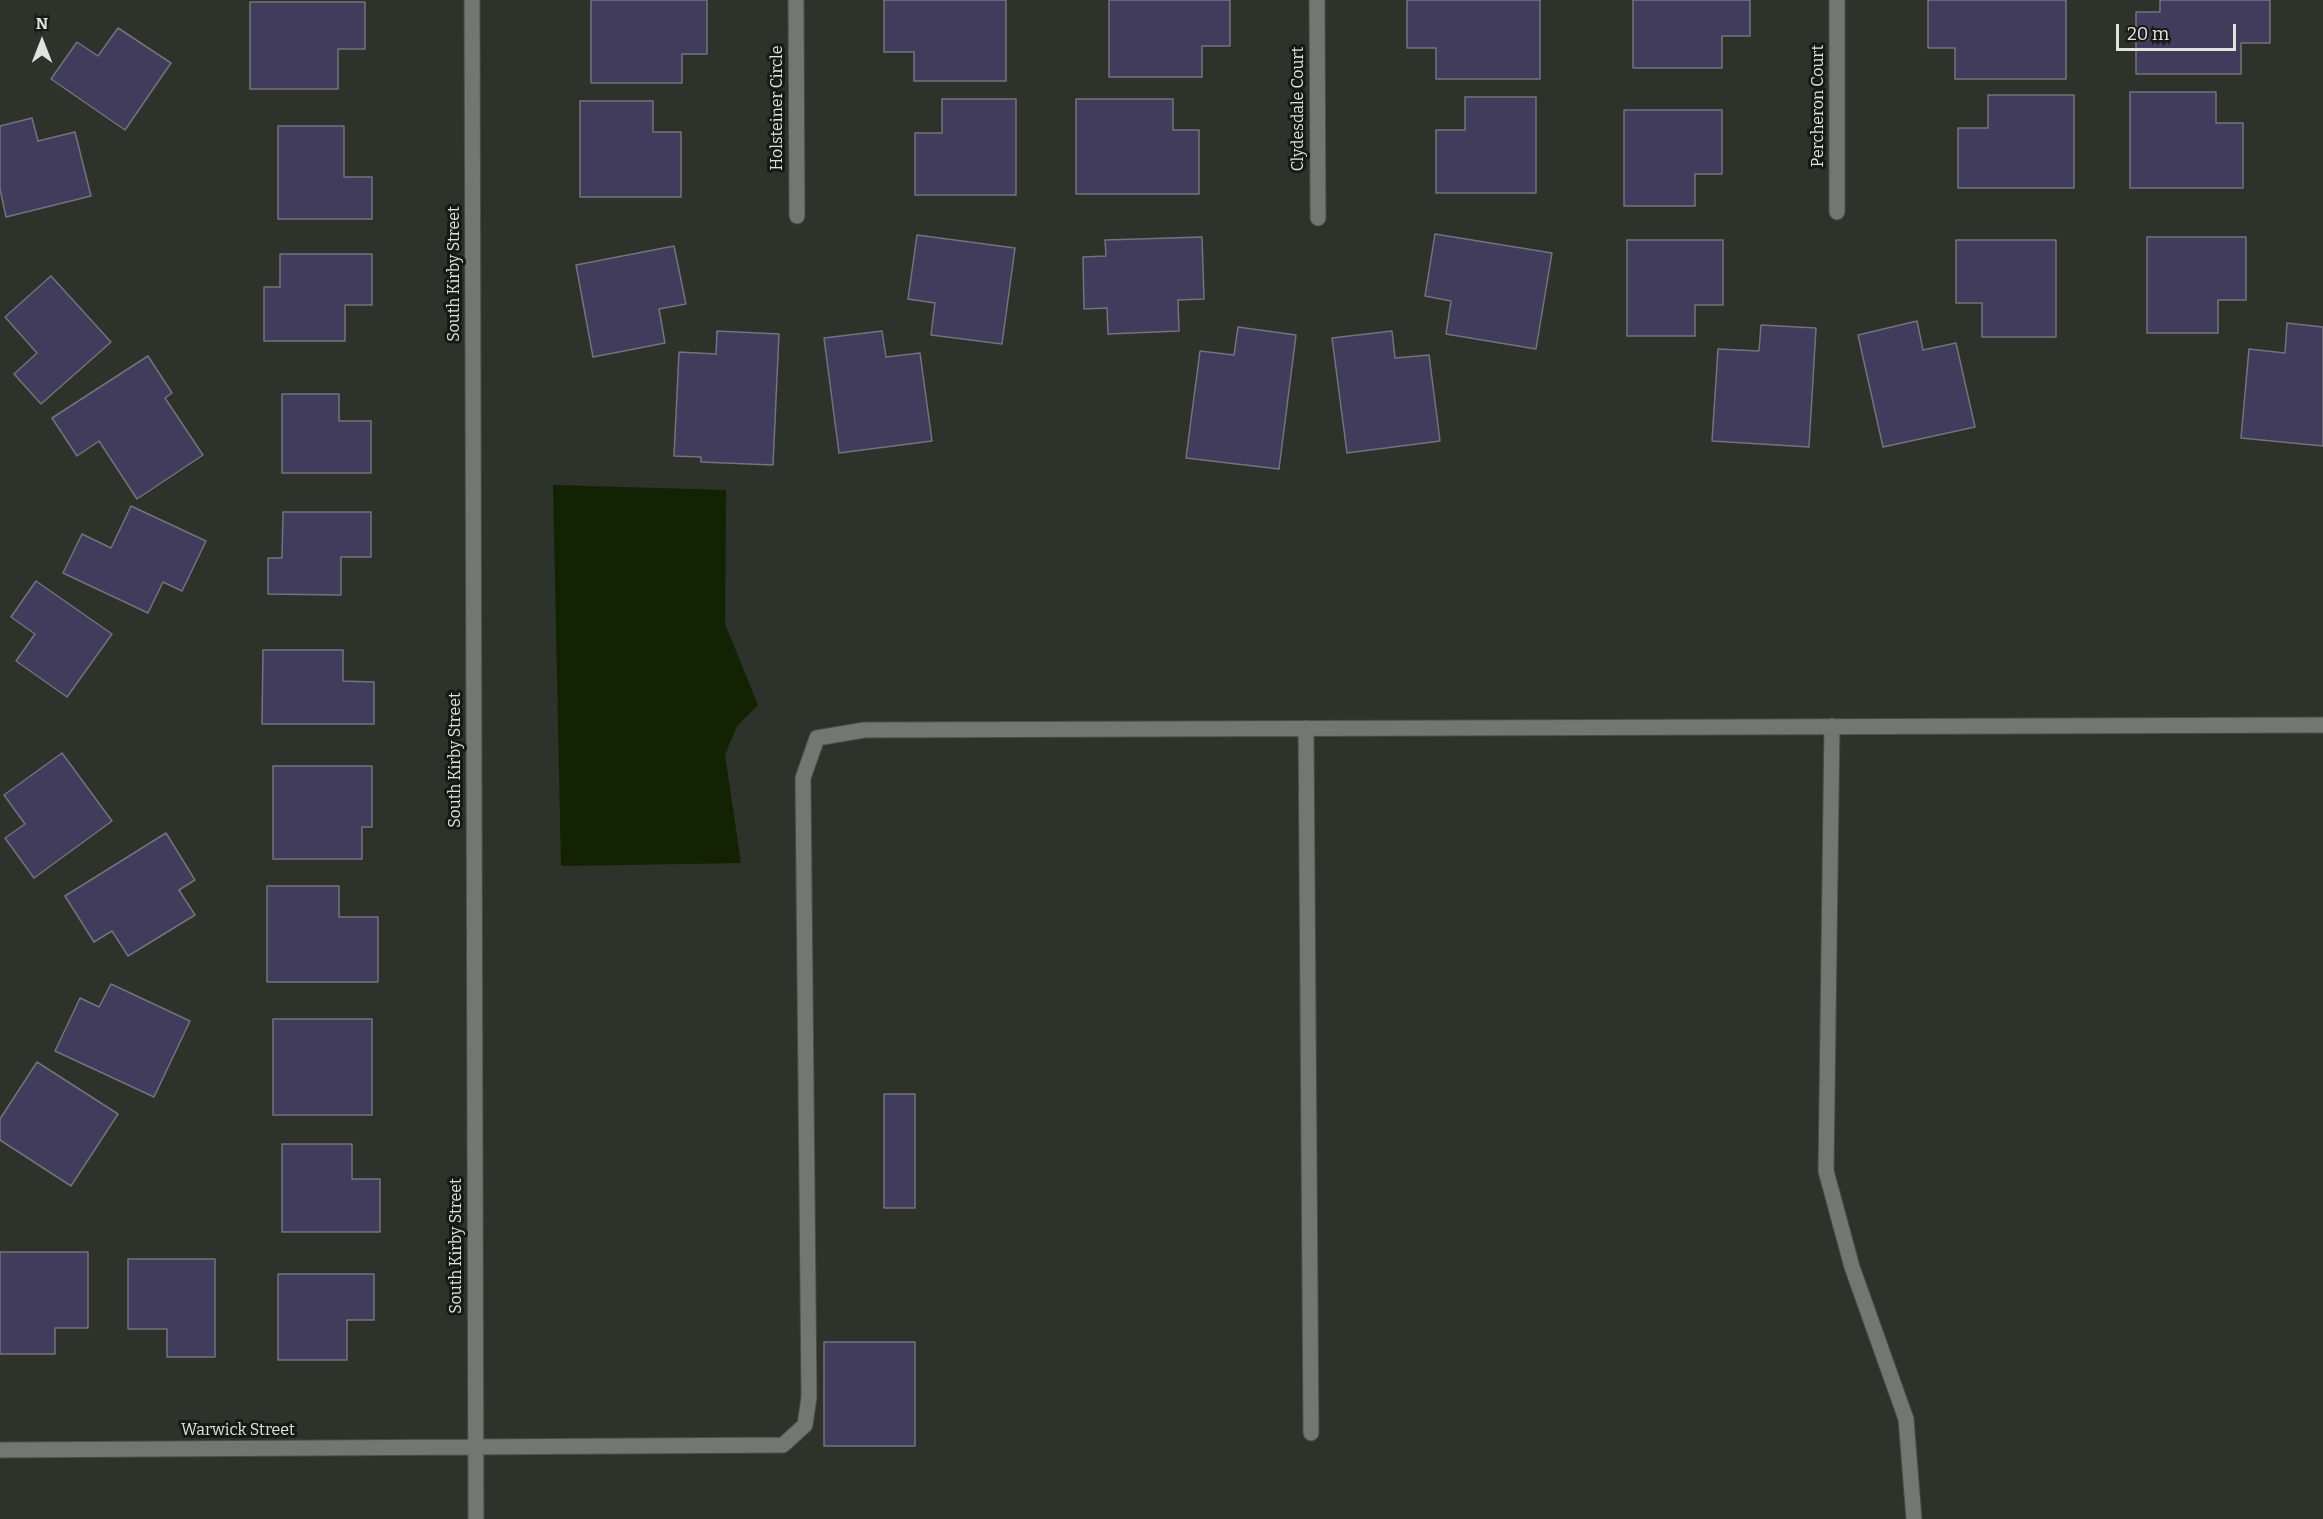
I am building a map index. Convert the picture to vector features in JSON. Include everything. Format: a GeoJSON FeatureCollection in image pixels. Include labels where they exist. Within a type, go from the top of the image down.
{"type":"FeatureCollection","features":[{"type":"Feature","properties":{"kind":"street","name":"South Kirby Street"},"geometry":{"type":"LineString","coordinates":[[472,0],[476,1519]]}},
{"type":"Feature","properties":{"kind":"street","name":"Holsteiner Circle"},"geometry":{"type":"LineString","coordinates":[[796,0],[797,216]]}},
{"type":"Feature","properties":{"kind":"street","name":"Clydesdale Court"},"geometry":{"type":"LineString","coordinates":[[1317,0],[1318,218]]}},
{"type":"Feature","properties":{"kind":"street","name":"Percheron Court"},"geometry":{"type":"LineString","coordinates":[[1837,0],[1837,212]]}},
{"type":"Feature","properties":{"kind":"street"},"geometry":{"type":"LineString","coordinates":[[1832,726],[1826,1171],[1852,1268],[1906,1419],[1914,1519]]}},
{"type":"Feature","properties":{"kind":"street"},"geometry":{"type":"LineString","coordinates":[[1311,1433],[1306,728],[2323,726]]}},
{"type":"Feature","properties":{"kind":"street","name":"Warwick Street"},"geometry":{"type":"LineString","coordinates":[[0,1450],[783,1445],[805,1425],[809,1397],[803,778],[818,738],[864,730],[1306,728]]}},
{"type":"Feature","properties":{"kind":"shaded area"},"geometry":{"type":"Polygon","coordinates":[[[553,485],[726,490],[725,624],[758,705],[737,726],[725,755],[741,863],[561,866],[553,485]]]}},
{"type":"Feature","properties":{"kind":"building"},"geometry":{"type":"Polygon","coordinates":[[[591,0],[707,0],[707,54],[682,54],[682,83],[591,83],[591,0]]]}},
{"type":"Feature","properties":{"kind":"building"},"geometry":{"type":"Polygon","coordinates":[[[884,0],[1006,0],[1006,81],[914,81],[914,52],[884,52],[884,0]]]}},
{"type":"Feature","properties":{"kind":"building"},"geometry":{"type":"Polygon","coordinates":[[[1109,0],[1230,0],[1230,46],[1202,46],[1202,77],[1109,77],[1109,0]]]}},
{"type":"Feature","properties":{"kind":"building"},"geometry":{"type":"Polygon","coordinates":[[[1407,0],[1540,0],[1540,79],[1436,79],[1436,48],[1407,48],[1407,0]]]}},
{"type":"Feature","properties":{"kind":"building"},"geometry":{"type":"Polygon","coordinates":[[[1633,0],[1750,0],[1750,36],[1722,36],[1722,68],[1633,68],[1633,0]]]}},
{"type":"Feature","properties":{"kind":"building"},"geometry":{"type":"Polygon","coordinates":[[[1928,0],[2066,0],[2066,79],[1955,79],[1955,48],[1928,48],[1928,0]]]}},
{"type":"Feature","properties":{"kind":"building"},"geometry":{"type":"Polygon","coordinates":[[[2160,0],[2270,0],[2270,43],[2241,43],[2241,74],[2136,74],[2136,12],[2160,12],[2160,0]]]}},
{"type":"Feature","properties":{"kind":"building"},"geometry":{"type":"Polygon","coordinates":[[[250,2],[365,2],[365,49],[338,49],[338,89],[250,89],[250,2]]]}},
{"type":"Feature","properties":{"kind":"building"},"geometry":{"type":"Polygon","coordinates":[[[118,28],[171,63],[125,130],[51,79],[77,42],[98,56],[118,28]]]}},
{"type":"Feature","properties":{"kind":"building"},"geometry":{"type":"Polygon","coordinates":[[[2130,92],[2216,92],[2216,123],[2243,123],[2243,188],[2130,188],[2130,92]]]}},
{"type":"Feature","properties":{"kind":"building"},"geometry":{"type":"Polygon","coordinates":[[[1988,95],[2074,95],[2074,188],[1958,188],[1958,128],[1988,128],[1988,95]]]}},
{"type":"Feature","properties":{"kind":"building"},"geometry":{"type":"Polygon","coordinates":[[[1465,97],[1536,97],[1536,193],[1436,193],[1436,130],[1465,130],[1465,97]]]}},
{"type":"Feature","properties":{"kind":"building"},"geometry":{"type":"Polygon","coordinates":[[[942,99],[1016,99],[1016,195],[915,195],[915,133],[942,133],[942,99]]]}},
{"type":"Feature","properties":{"kind":"building"},"geometry":{"type":"Polygon","coordinates":[[[1076,99],[1173,99],[1173,130],[1199,130],[1199,194],[1076,194],[1076,99]]]}},
{"type":"Feature","properties":{"kind":"building"},"geometry":{"type":"Polygon","coordinates":[[[580,101],[653,101],[653,132],[681,132],[681,197],[580,197],[580,101]]]}},
{"type":"Feature","properties":{"kind":"building"},"geometry":{"type":"Polygon","coordinates":[[[1624,110],[1722,110],[1722,174],[1695,174],[1695,206],[1624,206],[1624,110]]]}},
{"type":"Feature","properties":{"kind":"building"},"geometry":{"type":"Polygon","coordinates":[[[32,118],[38,141],[75,132],[91,196],[6,217],[0,189],[0,126],[32,118]]]}},
{"type":"Feature","properties":{"kind":"building"},"geometry":{"type":"Polygon","coordinates":[[[278,126],[344,126],[344,177],[372,177],[372,219],[278,219],[278,126]]]}},
{"type":"Feature","properties":{"kind":"building"},"geometry":{"type":"Polygon","coordinates":[[[1435,234],[1552,253],[1536,349],[1446,334],[1451,301],[1425,296],[1435,234]]]}},
{"type":"Feature","properties":{"kind":"building"},"geometry":{"type":"Polygon","coordinates":[[[917,235],[1015,248],[1002,344],[931,335],[935,303],[908,299],[917,235]]]}},
{"type":"Feature","properties":{"kind":"building"},"geometry":{"type":"Polygon","coordinates":[[[1202,237],[1204,299],[1178,300],[1179,331],[1108,334],[1107,308],[1084,309],[1083,257],[1106,256],[1105,240],[1202,237]]]}},
{"type":"Feature","properties":{"kind":"building"},"geometry":{"type":"Polygon","coordinates":[[[2147,237],[2246,237],[2246,300],[2218,300],[2218,333],[2147,333],[2147,237]]]}},
{"type":"Feature","properties":{"kind":"building"},"geometry":{"type":"Polygon","coordinates":[[[1627,240],[1723,240],[1723,305],[1695,305],[1695,336],[1627,336],[1627,240]]]}},
{"type":"Feature","properties":{"kind":"building"},"geometry":{"type":"Polygon","coordinates":[[[1956,240],[2056,240],[2056,337],[1982,337],[1982,303],[1956,303],[1956,240]]]}},
{"type":"Feature","properties":{"kind":"building"},"geometry":{"type":"Polygon","coordinates":[[[674,246],[686,304],[659,309],[665,343],[593,357],[576,265],[674,246]]]}},
{"type":"Feature","properties":{"kind":"building"},"geometry":{"type":"Polygon","coordinates":[[[280,254],[372,254],[372,305],[345,305],[345,341],[264,341],[264,287],[280,287],[280,254]]]}},
{"type":"Feature","properties":{"kind":"building"},"geometry":{"type":"Polygon","coordinates":[[[51,276],[111,342],[41,404],[14,374],[37,353],[5,317],[51,276]]]}},
{"type":"Feature","properties":{"kind":"building"},"geometry":{"type":"Polygon","coordinates":[[[1917,321],[1923,350],[1956,343],[1975,427],[1883,447],[1858,335],[1917,321]]]}},
{"type":"Feature","properties":{"kind":"building"},"geometry":{"type":"Polygon","coordinates":[[[2287,323],[2323,327],[2323,446],[2241,438],[2249,349],[2285,353],[2287,323]]]}},
{"type":"Feature","properties":{"kind":"building"},"geometry":{"type":"Polygon","coordinates":[[[1761,325],[1816,328],[1809,447],[1712,441],[1718,349],[1759,351],[1761,325]]]}},
{"type":"Feature","properties":{"kind":"building"},"geometry":{"type":"Polygon","coordinates":[[[1238,327],[1296,335],[1279,469],[1186,458],[1200,351],[1234,355],[1238,327]]]}},
{"type":"Feature","properties":{"kind":"building"},"geometry":{"type":"Polygon","coordinates":[[[717,331],[779,334],[773,465],[701,462],[701,457],[674,456],[679,352],[716,354],[717,331]]]}},
{"type":"Feature","properties":{"kind":"building"},"geometry":{"type":"Polygon","coordinates":[[[882,331],[886,357],[920,353],[932,441],[839,453],[824,338],[882,331]]]}},
{"type":"Feature","properties":{"kind":"building"},"geometry":{"type":"Polygon","coordinates":[[[1392,331],[1395,358],[1429,355],[1440,441],[1347,453],[1332,338],[1392,331]]]}},
{"type":"Feature","properties":{"kind":"building"},"geometry":{"type":"Polygon","coordinates":[[[148,356],[172,393],[165,398],[203,455],[137,499],[99,441],[77,456],[52,418],[148,356]]]}},
{"type":"Feature","properties":{"kind":"building"},"geometry":{"type":"Polygon","coordinates":[[[282,394],[339,394],[339,421],[371,421],[371,473],[282,473],[282,394]]]}},
{"type":"Feature","properties":{"kind":"building"},"geometry":{"type":"Polygon","coordinates":[[[131,506],[206,541],[182,591],[163,582],[148,613],[63,573],[82,534],[111,548],[131,506]]]}},
{"type":"Feature","properties":{"kind":"building"},"geometry":{"type":"Polygon","coordinates":[[[283,512],[371,512],[371,557],[341,557],[341,595],[268,594],[268,558],[282,558],[283,512]]]}},
{"type":"Feature","properties":{"kind":"building"},"geometry":{"type":"Polygon","coordinates":[[[36,581],[112,634],[67,697],[16,661],[35,634],[11,617],[36,581]]]}},
{"type":"Feature","properties":{"kind":"building"},"geometry":{"type":"Polygon","coordinates":[[[263,650],[343,650],[343,681],[374,682],[374,724],[262,724],[263,650]]]}},
{"type":"Feature","properties":{"kind":"building"},"geometry":{"type":"Polygon","coordinates":[[[62,753],[112,821],[34,878],[5,838],[25,824],[4,795],[62,753]]]}},
{"type":"Feature","properties":{"kind":"building"},"geometry":{"type":"Polygon","coordinates":[[[273,766],[372,766],[372,827],[362,827],[362,859],[273,859],[273,766]]]}},
{"type":"Feature","properties":{"kind":"building"},"geometry":{"type":"Polygon","coordinates":[[[166,833],[195,880],[179,890],[195,915],[128,956],[112,931],[94,942],[65,896],[166,833]]]}},
{"type":"Feature","properties":{"kind":"building"},"geometry":{"type":"Polygon","coordinates":[[[267,886],[339,886],[339,917],[378,917],[378,982],[267,982],[267,886]]]}},
{"type":"Feature","properties":{"kind":"building"},"geometry":{"type":"Polygon","coordinates":[[[111,984],[190,1021],[154,1097],[55,1051],[80,998],[99,1007],[111,984]]]}},
{"type":"Feature","properties":{"kind":"building"},"geometry":{"type":"Polygon","coordinates":[[[273,1019],[372,1019],[372,1115],[273,1115],[273,1019]]]}},
{"type":"Feature","properties":{"kind":"building"},"geometry":{"type":"Polygon","coordinates":[[[37,1062],[118,1114],[71,1186],[0,1140],[0,1119],[37,1062]]]}},
{"type":"Feature","properties":{"kind":"building"},"geometry":{"type":"Polygon","coordinates":[[[884,1094],[915,1094],[915,1208],[884,1208],[884,1094]]]}},
{"type":"Feature","properties":{"kind":"building"},"geometry":{"type":"Polygon","coordinates":[[[282,1144],[352,1144],[352,1179],[380,1179],[380,1232],[282,1232],[282,1144]]]}},
{"type":"Feature","properties":{"kind":"building"},"geometry":{"type":"Polygon","coordinates":[[[0,1252],[88,1252],[88,1328],[55,1328],[55,1354],[0,1354],[0,1252]]]}},
{"type":"Feature","properties":{"kind":"building"},"geometry":{"type":"Polygon","coordinates":[[[128,1259],[215,1259],[215,1357],[167,1357],[167,1329],[128,1329],[128,1259]]]}},
{"type":"Feature","properties":{"kind":"building"},"geometry":{"type":"Polygon","coordinates":[[[278,1274],[374,1274],[374,1320],[347,1320],[347,1360],[278,1360],[278,1274]]]}},
{"type":"Feature","properties":{"kind":"building"},"geometry":{"type":"Polygon","coordinates":[[[824,1342],[915,1342],[915,1446],[824,1446],[824,1342]]]}}]}
